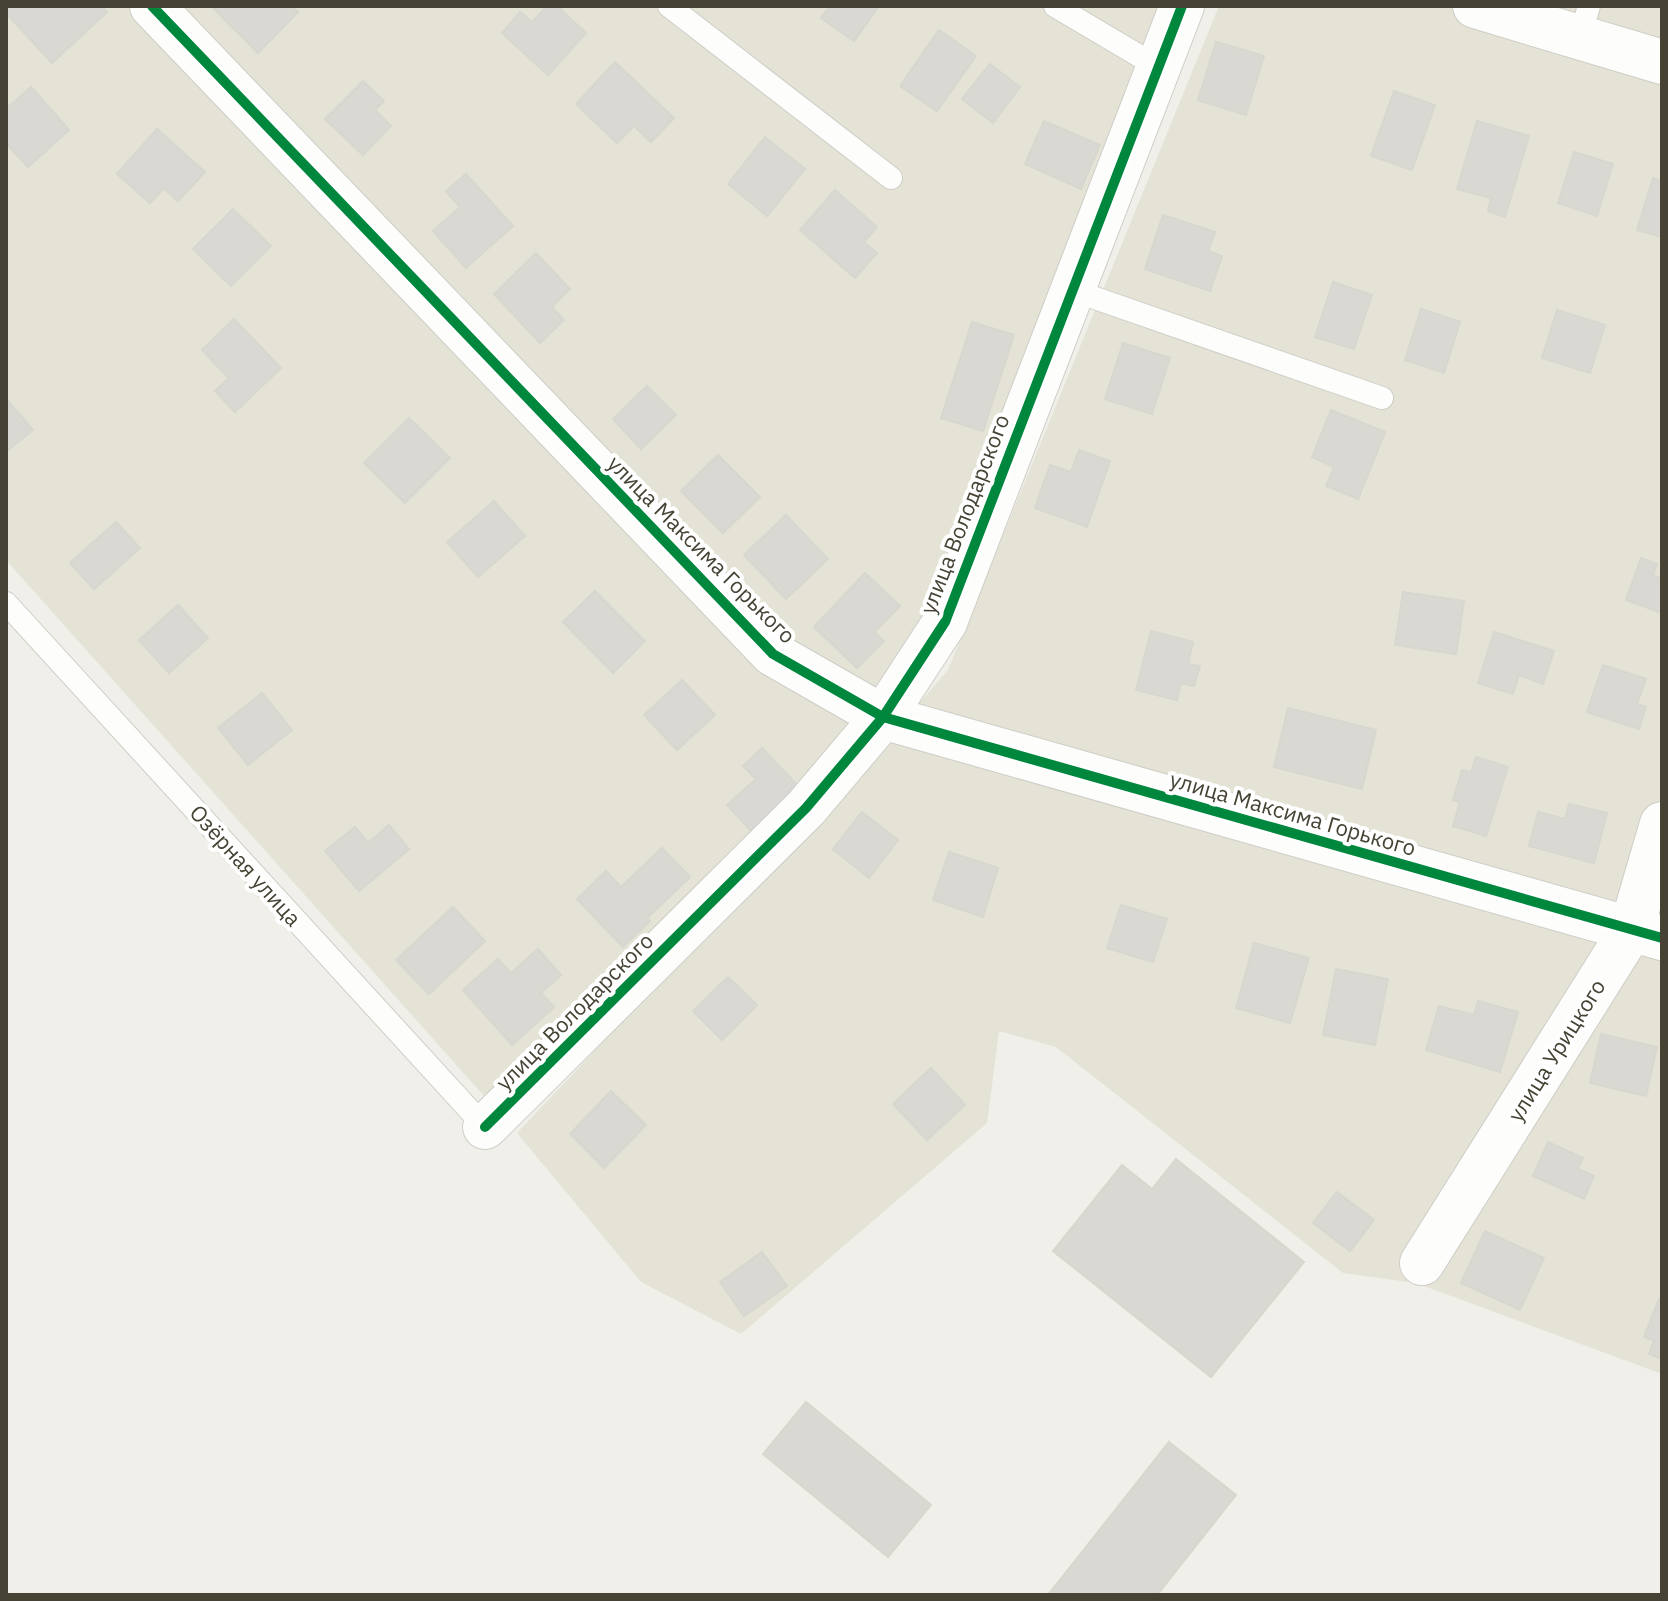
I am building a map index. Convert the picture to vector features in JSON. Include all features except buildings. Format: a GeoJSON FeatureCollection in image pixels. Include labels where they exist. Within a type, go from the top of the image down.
{"type":"FeatureCollection","features":[{"type":"Feature","properties":{"kind":"street","name":"улица Максима Горького"},"geometry":{"type":"LineString","coordinates":[[152,6],[773,654],[883,717],[1647,934]]}},
{"type":"Feature","properties":{"kind":"street","name":"улица Володарского"},"geometry":{"type":"LineString","coordinates":[[485,1127],[806,808],[883,717],[945,622],[1182,6]]}},
{"type":"Feature","properties":{"kind":"street"},"geometry":{"type":"LineString","coordinates":[[1475,6],[1585,22],[1662,62]]}},
{"type":"Feature","properties":{"kind":"street","name":"улица Урицкого"},"geometry":{"type":"LineString","coordinates":[[1422,1263],[1647,934],[1662,824]]}},
{"type":"Feature","properties":{"kind":"lane"},"geometry":{"type":"LineString","coordinates":[[669,6],[891,178]]}},
{"type":"Feature","properties":{"kind":"lane"},"geometry":{"type":"LineString","coordinates":[[1055,6],[1158,67]]}},
{"type":"Feature","properties":{"kind":"lane"},"geometry":{"type":"LineString","coordinates":[[1072,290],[1382,398]]}},
{"type":"Feature","properties":{"kind":"lane","name":"Озёрная улица"},"geometry":{"type":"LineString","coordinates":[[6,603],[485,1127]]}},
{"type":"Feature","properties":{"kind":"shaded area"},"geometry":{"type":"Polygon","coordinates":[[[6,6],[1160,6],[921,639],[811,785],[484,1096],[6,560],[6,6]]]}},
{"type":"Feature","properties":{"kind":"shaded area"},"geometry":{"type":"Polygon","coordinates":[[[1219,6],[1662,6],[1662,1374],[1416,1283],[1343,1273],[1056,1047],[999,1031],[987,1123],[741,1334],[641,1282],[517,1133],[870,760],[948,670],[1219,6]]]}},
{"type":"Feature","properties":{"kind":"cycle path"},"geometry":{"type":"LineString","coordinates":[[152,6],[773,654],[883,717],[1662,938]]}},
{"type":"Feature","properties":{"kind":"cycle path"},"geometry":{"type":"LineString","coordinates":[[485,1127],[806,808],[883,717],[945,622],[1182,6]]}}]}
